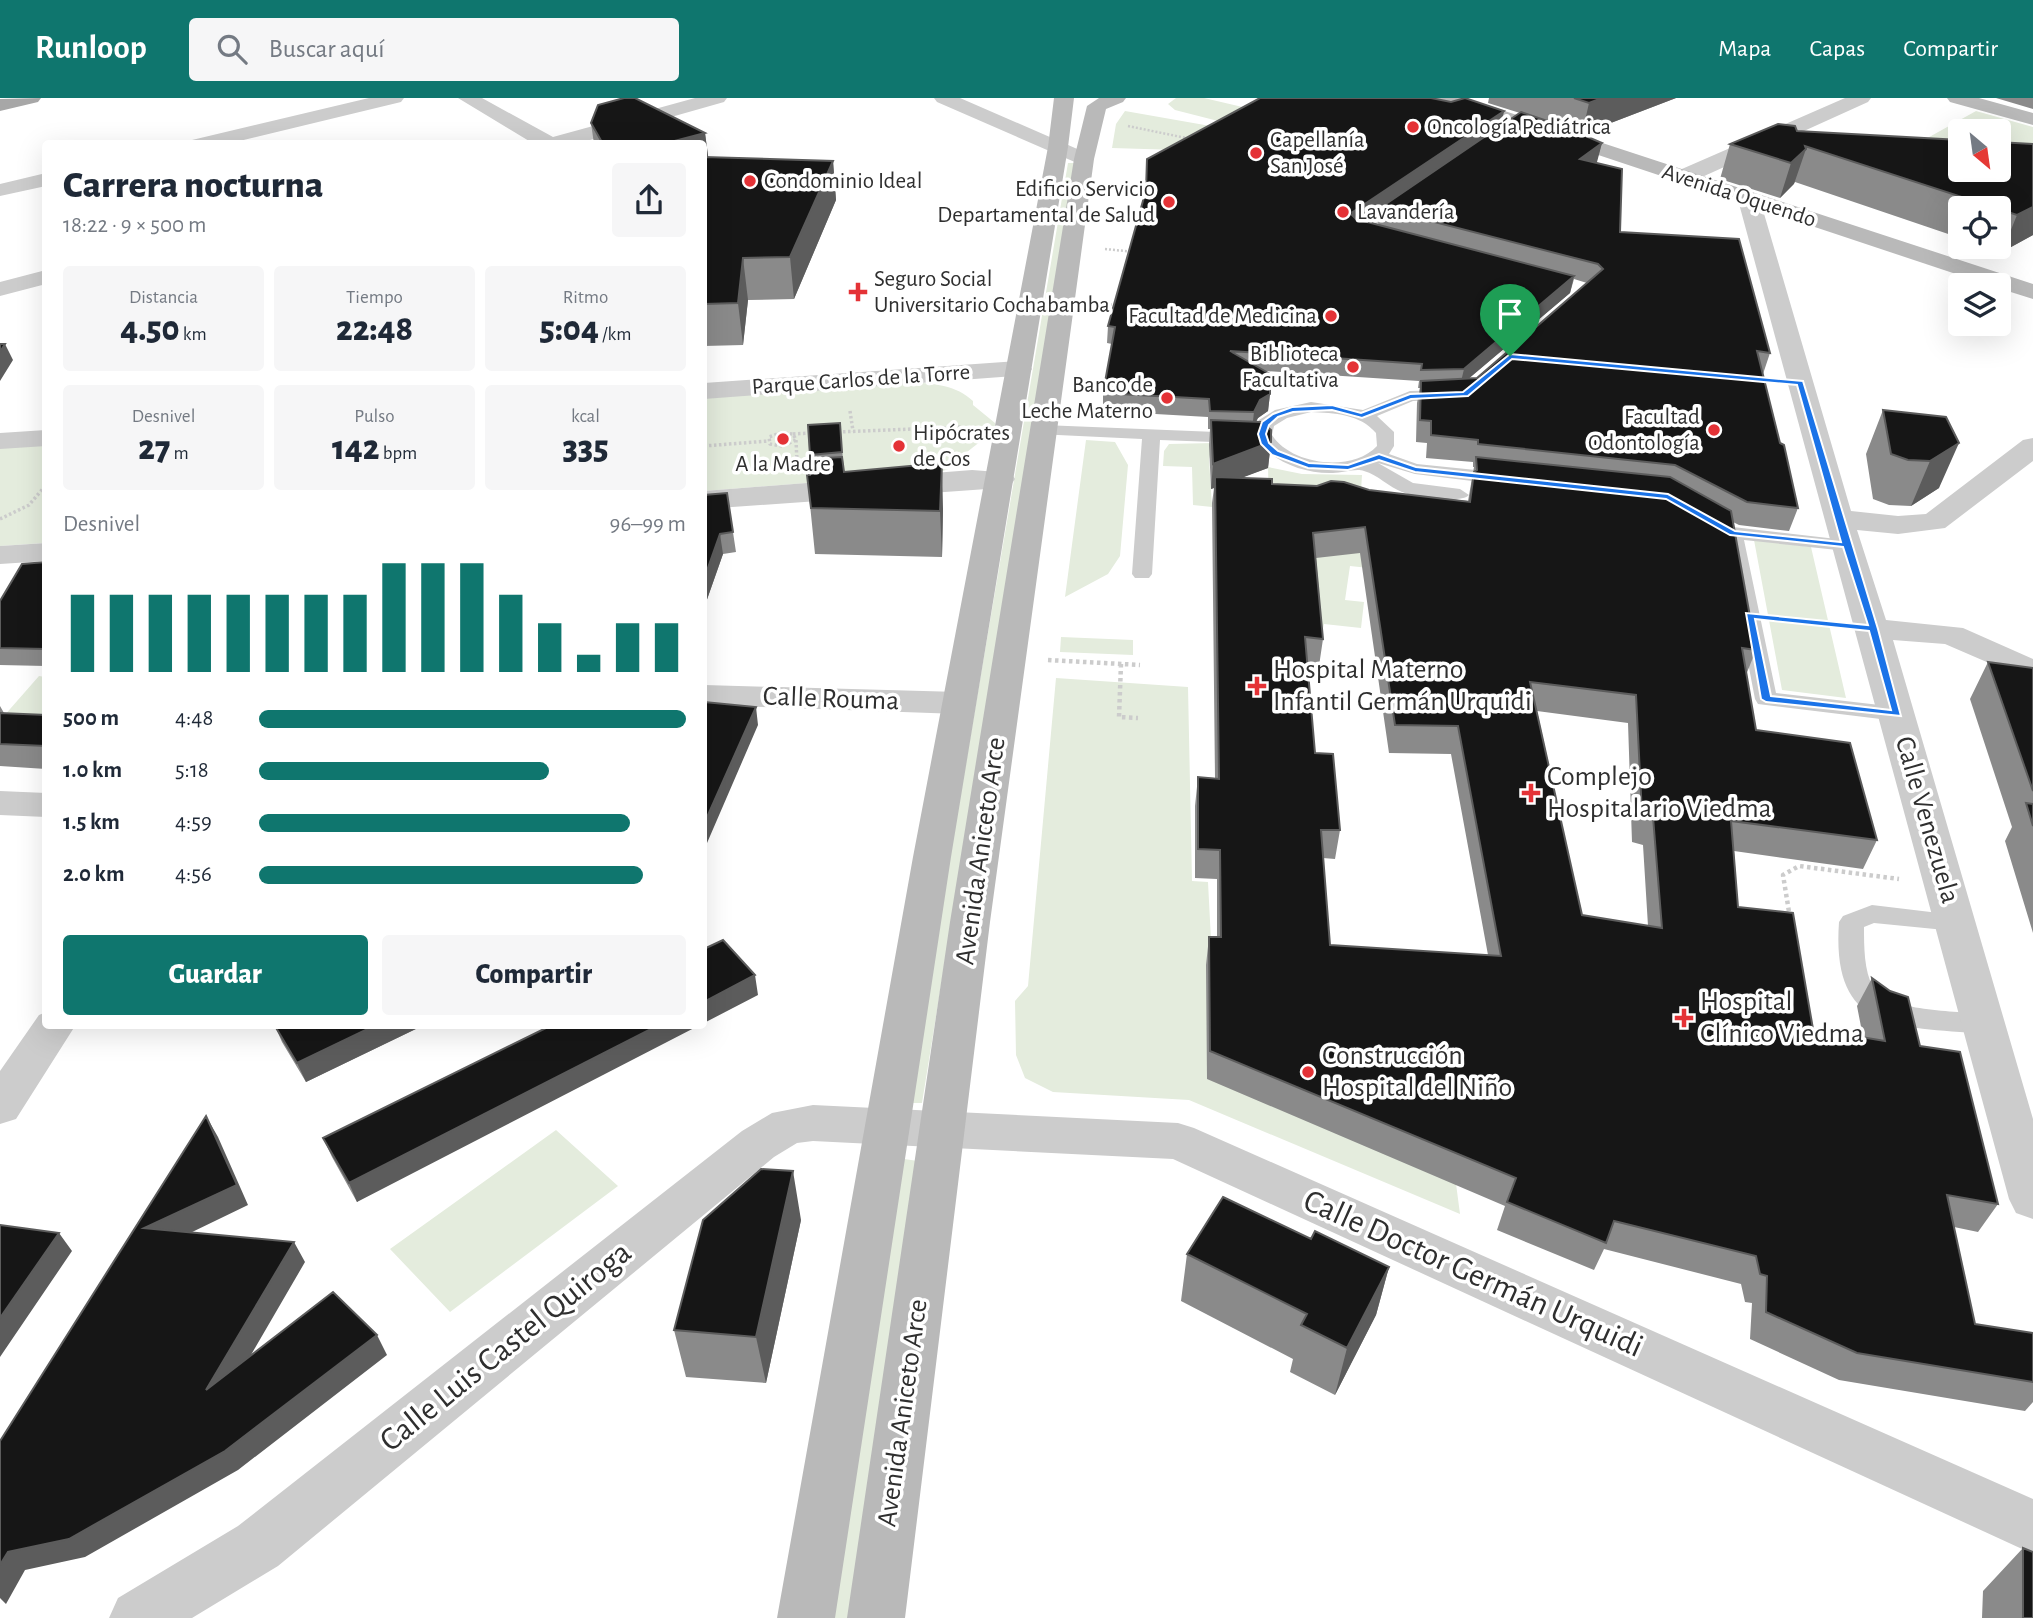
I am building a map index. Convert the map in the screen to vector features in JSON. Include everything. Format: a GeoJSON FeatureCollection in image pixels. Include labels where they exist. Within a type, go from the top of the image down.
{"type":"FeatureCollection","features":[{"type":"Feature","properties":{"kind":"main road"},"geometry":{"type":"LineString","coordinates":[[0,104],[31,98]]}},
{"type":"Feature","properties":{"kind":"main road","name":"Avenida Aniceto Arce"},"geometry":{"type":"LineString","coordinates":[[806,1618],[959,703],[1001,480],[1058,147],[1064,98]]}},
{"type":"Feature","properties":{"kind":"main road","name":"Avenida Aniceto Arce"},"geometry":{"type":"LineString","coordinates":[[876,1618],[941,1130],[1084,159],[1097,106],[1116,98]]}},
{"type":"Feature","properties":{"kind":"main road","name":"Avenida Oquendo"},"geometry":{"type":"LineString","coordinates":[[1446,98],[1512,125],[1682,177],[2033,292]]}},
{"type":"Feature","properties":{"kind":"main road"},"geometry":{"type":"LineString","coordinates":[[1956,98],[2033,119]]}},
{"type":"Feature","properties":{"kind":"street"},"geometry":{"type":"LineString","coordinates":[[216,140],[394,98]]}},
{"type":"Feature","properties":{"kind":"street"},"geometry":{"type":"LineString","coordinates":[[468,98],[544,140]]}},
{"type":"Feature","properties":{"kind":"street"},"geometry":{"type":"LineString","coordinates":[[565,140],[717,98]]}},
{"type":"Feature","properties":{"kind":"street"},"geometry":{"type":"LineString","coordinates":[[944,98],[1084,159]]}},
{"type":"Feature","properties":{"kind":"street"},"geometry":{"type":"LineString","coordinates":[[1682,177],[1861,98]]}},
{"type":"Feature","properties":{"kind":"street"},"geometry":{"type":"LineString","coordinates":[[0,190],[42,180]]}},
{"type":"Feature","properties":{"kind":"street","name":"Calle Venezuela"},"geometry":{"type":"LineString","coordinates":[[1749,200],[1843,532],[1874,629],[2033,1199]]}},
{"type":"Feature","properties":{"kind":"street"},"geometry":{"type":"LineString","coordinates":[[0,289],[42,278]]}},
{"type":"Feature","properties":{"kind":"street","name":"Parque Carlos de la Torre"},"geometry":{"type":"LineString","coordinates":[[707,391],[1019,369]]}},
{"type":"Feature","properties":{"kind":"street"},"geometry":{"type":"LineString","coordinates":[[0,441],[42,438]]}},
{"type":"Feature","properties":{"kind":"street"},"geometry":{"type":"LineString","coordinates":[[1843,532],[1934,522],[2019,473],[2033,446]]}},
{"type":"Feature","properties":{"kind":"street"},"geometry":{"type":"LineString","coordinates":[[707,499],[972,479],[1001,480]]}},
{"type":"Feature","properties":{"kind":"street"},"geometry":{"type":"LineString","coordinates":[[0,555],[42,552]]}},
{"type":"Feature","properties":{"kind":"street"},"geometry":{"type":"LineString","coordinates":[[1874,629],[1951,635],[2033,672]]}},
{"type":"Feature","properties":{"kind":"street","name":"Calle Rouma"},"geometry":{"type":"LineString","coordinates":[[707,695],[959,703]]}},
{"type":"Feature","properties":{"kind":"street"},"geometry":{"type":"LineString","coordinates":[[0,803],[42,805]]}},
{"type":"Feature","properties":{"kind":"street"},"geometry":{"type":"LineString","coordinates":[[0,1106],[52,1029]]}},
{"type":"Feature","properties":{"kind":"street","name":"Calle Luis Castel Quiroga"},"geometry":{"type":"LineString","coordinates":[[138,1618],[258,1546],[758,1144],[788,1126],[813,1123],[887,1128]]}},
{"type":"Feature","properties":{"kind":"street","name":"Calle Doctor Germán Urquidi"},"geometry":{"type":"LineString","coordinates":[[887,1128],[1178,1141],[2033,1527]]}},
{"type":"Feature","properties":{"kind":"lane"},"geometry":{"type":"LineString","coordinates":[[1386,237],[1359,230],[1419,190]]}},
{"type":"Feature","properties":{"kind":"lane"},"geometry":{"type":"LineString","coordinates":[[1362,416],[1410,396],[1465,394]]}},
{"type":"Feature","properties":{"kind":"lane"},"geometry":{"type":"LineString","coordinates":[[1372,460],[1386,448],[1388,439],[1382,428],[1362,416],[1332,408],[1292,410],[1276,415],[1265,424],[1262,434],[1275,453],[1308,466],[1328,468],[1372,460],[1415,470],[1521,481]]}},
{"type":"Feature","properties":{"kind":"lane"},"geometry":{"type":"LineString","coordinates":[[1043,430],[1264,439]]}},
{"type":"Feature","properties":{"kind":"lane"},"geometry":{"type":"LineString","coordinates":[[1142,574],[1151,434]]}},
{"type":"Feature","properties":{"kind":"lane"},"geometry":{"type":"LineString","coordinates":[[1372,460],[1408,488],[1460,495]]}},
{"type":"Feature","properties":{"kind":"lane"},"geometry":{"type":"LineString","coordinates":[[1712,521],[1733,533],[1843,532]]}},
{"type":"Feature","properties":{"kind":"lane"},"geometry":{"type":"LineString","coordinates":[[1733,533],[1766,699],[1897,714]]}},
{"type":"Feature","properties":{"kind":"lane"},"geometry":{"type":"LineString","coordinates":[[1955,922],[1872,914],[1852,922],[1850,946],[1859,984],[1866,998],[1886,1011],[1984,1024]]}},
{"type":"Feature","properties":{"kind":"path"},"geometry":{"type":"LineString","coordinates":[[1092,123],[1116,124],[1193,139]]}},
{"type":"Feature","properties":{"kind":"path"},"geometry":{"type":"LineString","coordinates":[[1102,249],[1142,252]]}},
{"type":"Feature","properties":{"kind":"path"},"geometry":{"type":"LineString","coordinates":[[829,432],[963,428]]}},
{"type":"Feature","properties":{"kind":"path"},"geometry":{"type":"LineString","coordinates":[[768,441],[769,437],[776,433],[817,433]]}},
{"type":"Feature","properties":{"kind":"path"},"geometry":{"type":"LineString","coordinates":[[707,446],[768,441],[773,445],[787,446],[796,440],[793,434]]}},
{"type":"Feature","properties":{"kind":"path"},"geometry":{"type":"LineString","coordinates":[[0,519],[29,505],[42,491]]}},
{"type":"Feature","properties":{"kind":"path"},"geometry":{"type":"LineString","coordinates":[[1750,615],[1874,629]]}},
{"type":"Feature","properties":{"kind":"path"},"geometry":{"type":"LineString","coordinates":[[1009,658],[1140,665]]}},
{"type":"Feature","properties":{"kind":"path"},"geometry":{"type":"LineString","coordinates":[[1121,664],[1119,718],[1138,718]]}},
{"type":"Feature","properties":{"kind":"green space"},"geometry":{"type":"Polygon","coordinates":[[[1176,98],[1204,98],[1251,109],[1226,123],[1175,110],[1168,104],[1176,98]]]}},
{"type":"Feature","properties":{"kind":"green space"},"geometry":{"type":"Polygon","coordinates":[[[1125,111],[1216,127],[1177,150],[1112,148],[1116,124],[1125,111]]]}},
{"type":"Feature","properties":{"kind":"green space"},"geometry":{"type":"Polygon","coordinates":[[[1976,111],[2004,119],[1962,119],[1976,111]]]}},
{"type":"Feature","properties":{"kind":"green space"},"geometry":{"type":"Polygon","coordinates":[[[2011,121],[2033,127],[2033,168],[2011,169],[2011,121]]]}},
{"type":"Feature","properties":{"kind":"green space"},"geometry":{"type":"Polygon","coordinates":[[[1948,127],[1948,148],[1922,141],[1948,127]]]}},
{"type":"Feature","properties":{"kind":"green space"},"geometry":{"type":"Polygon","coordinates":[[[1068,163],[1074,163],[922,1103],[908,1103],[1068,163]]]}},
{"type":"Feature","properties":{"kind":"green space"},"geometry":{"type":"Polygon","coordinates":[[[913,382],[945,386],[960,392],[995,423],[995,430],[967,452],[967,459],[957,466],[937,473],[707,491],[707,396],[913,382]]]}},
{"type":"Feature","properties":{"kind":"green space"},"geometry":{"type":"Polygon","coordinates":[[[1086,440],[1115,442],[1128,465],[1120,556],[1108,574],[1065,597],[1086,440]]]}},
{"type":"Feature","properties":{"kind":"green space"},"geometry":{"type":"Polygon","coordinates":[[[1213,443],[1209,459],[1212,507],[1193,505],[1192,467],[1163,466],[1164,451],[1169,444],[1213,443]]]}},
{"type":"Feature","properties":{"kind":"green space"},"geometry":{"type":"Polygon","coordinates":[[[42,444],[42,543],[0,546],[0,448],[42,444]]]}},
{"type":"Feature","properties":{"kind":"green space"},"geometry":{"type":"Polygon","coordinates":[[[1268,467],[1302,474],[1362,475],[1360,507],[1269,504],[1268,467]]]}},
{"type":"Feature","properties":{"kind":"green space"},"geometry":{"type":"Polygon","coordinates":[[[1290,525],[1352,533],[1369,568],[1350,566],[1345,600],[1364,602],[1361,628],[1324,624],[1322,633],[1290,525]]]}},
{"type":"Feature","properties":{"kind":"green space"},"geometry":{"type":"Polygon","coordinates":[[[1754,540],[1811,547],[1846,698],[1782,690],[1754,540]]]}},
{"type":"Feature","properties":{"kind":"green space"},"geometry":{"type":"Polygon","coordinates":[[[1061,637],[1133,640],[1133,655],[1060,652],[1061,637]]]}},
{"type":"Feature","properties":{"kind":"green space"},"geometry":{"type":"Polygon","coordinates":[[[39,676],[42,676],[42,720],[3,717],[39,676]]]}},
{"type":"Feature","properties":{"kind":"green space"},"geometry":{"type":"Polygon","coordinates":[[[1056,678],[1188,687],[1192,881],[1208,882],[1211,940],[1427,963],[1460,1214],[1189,1100],[1053,1092],[1025,1078],[1016,1055],[1015,1001],[1028,986],[1056,678]]]}},
{"type":"Feature","properties":{"kind":"green space"},"geometry":{"type":"Polygon","coordinates":[[[556,1130],[618,1186],[450,1312],[390,1249],[556,1130]]]}},
{"type":"Feature","properties":{"kind":"green space"},"geometry":{"type":"Polygon","coordinates":[[[904,1159],[918,1161],[852,1618],[834,1618],[904,1159]]]}},
{"type":"Feature","properties":{"kind":"building"},"geometry":{"type":"Polygon","coordinates":[[[635,98],[705,133],[678,140],[601,140],[591,123],[598,105],[635,98]]]}},
{"type":"Feature","properties":{"kind":"building"},"geometry":{"type":"Polygon","coordinates":[[[1260,98],[1431,98],[1451,102],[1465,98],[1504,111],[1352,215],[1356,219],[1574,276],[1464,369],[1421,370],[1422,364],[1230,351],[1270,374],[1270,394],[1260,400],[1254,412],[1210,411],[1209,399],[1103,393],[1115,327],[1108,326],[1146,190],[1147,159],[1260,98]]]}},
{"type":"Feature","properties":{"kind":"building"},"geometry":{"type":"Polygon","coordinates":[[[1574,98],[1602,98],[1589,103],[1574,98]]]}},
{"type":"Feature","properties":{"kind":"building"},"geometry":{"type":"Polygon","coordinates":[[[1521,112],[1602,143],[1580,159],[1622,169],[1620,232],[1739,239],[1770,353],[1757,351],[1780,443],[1784,445],[1798,508],[1747,502],[1675,465],[1478,444],[1478,440],[1431,435],[1431,421],[1420,420],[1421,381],[1477,378],[1603,269],[1598,264],[1380,208],[1521,112]]]}},
{"type":"Feature","properties":{"kind":"building"},"geometry":{"type":"Polygon","coordinates":[[[1778,124],[1795,126],[1797,131],[1948,139],[1948,182],[2011,182],[2011,143],[2033,144],[2033,207],[2017,215],[2011,213],[2011,196],[1959,196],[1805,146],[1806,149],[1791,163],[1730,144],[1778,124]]]}},
{"type":"Feature","properties":{"kind":"building"},"geometry":{"type":"Polygon","coordinates":[[[707,157],[833,161],[790,257],[743,258],[738,303],[707,304],[707,157]]]}},
{"type":"Feature","properties":{"kind":"building"},"geometry":{"type":"Polygon","coordinates":[[[1883,410],[1946,417],[1959,443],[1930,461],[1908,460],[1891,454],[1883,410]]]}},
{"type":"Feature","properties":{"kind":"building"},"geometry":{"type":"Polygon","coordinates":[[[1211,420],[1261,422],[1271,430],[1271,442],[1213,464],[1211,420]]]}},
{"type":"Feature","properties":{"kind":"building"},"geometry":{"type":"Polygon","coordinates":[[[840,423],[842,452],[810,455],[808,425],[840,423]]]}},
{"type":"Feature","properties":{"kind":"building"},"geometry":{"type":"Polygon","coordinates":[[[842,457],[844,472],[942,463],[940,511],[811,508],[807,475],[810,475],[809,459],[842,457]]]}},
{"type":"Feature","properties":{"kind":"building"},"geometry":{"type":"Polygon","coordinates":[[[1476,457],[1670,477],[1731,511],[1756,650],[1742,648],[1756,730],[1850,743],[1877,840],[1731,821],[1738,907],[1793,913],[1813,1029],[1885,1041],[1872,978],[1890,991],[1908,997],[1920,1046],[1960,1052],[1998,1204],[1947,1195],[1975,1324],[2033,1333],[2033,1382],[1857,1353],[1766,1312],[1767,1276],[1760,1274],[1756,1256],[1614,1221],[1606,1243],[1507,1202],[1516,1178],[1210,1051],[1209,937],[1221,937],[1220,850],[1198,849],[1198,777],[1219,779],[1215,477],[1272,479],[1272,484],[1317,486],[1331,481],[1344,482],[1369,490],[1470,502],[1474,472],[1477,470],[1476,457]],[[1365,527],[1313,533],[1323,639],[1305,637],[1315,753],[1333,754],[1340,830],[1321,830],[1330,945],[1501,956],[1458,726],[1395,725],[1365,527]],[[1530,682],[1582,915],[1662,928],[1653,817],[1642,814],[1636,695],[1530,682]]]}},
{"type":"Feature","properties":{"kind":"building"},"geometry":{"type":"Polygon","coordinates":[[[727,493],[733,532],[720,534],[707,571],[707,495],[727,493]]]}},
{"type":"Feature","properties":{"kind":"building"},"geometry":{"type":"Polygon","coordinates":[[[42,562],[42,649],[0,648],[0,601],[22,564],[42,562]]]}},
{"type":"Feature","properties":{"kind":"building"},"geometry":{"type":"Polygon","coordinates":[[[1988,662],[2033,668],[2033,791],[1988,662]]]}},
{"type":"Feature","properties":{"kind":"building"},"geometry":{"type":"Polygon","coordinates":[[[707,702],[756,707],[707,817],[707,702]]]}},
{"type":"Feature","properties":{"kind":"building"},"geometry":{"type":"Polygon","coordinates":[[[0,713],[42,715],[42,746],[0,744],[0,713]]]}},
{"type":"Feature","properties":{"kind":"building"},"geometry":{"type":"Polygon","coordinates":[[[2026,803],[2033,804],[2033,826],[2026,803]]]}},
{"type":"Feature","properties":{"kind":"building"},"geometry":{"type":"Polygon","coordinates":[[[723,940],[755,975],[707,1000],[707,948],[723,940]]]}},
{"type":"Feature","properties":{"kind":"building"},"geometry":{"type":"Polygon","coordinates":[[[277,1029],[368,1029],[297,1063],[277,1029]]]}},
{"type":"Feature","properties":{"kind":"building"},"geometry":{"type":"Polygon","coordinates":[[[544,1029],[651,1029],[349,1183],[323,1138],[544,1029]]]}},
{"type":"Feature","properties":{"kind":"building"},"geometry":{"type":"Polygon","coordinates":[[[206,1116],[237,1185],[144,1228],[294,1242],[206,1390],[333,1292],[377,1335],[225,1451],[69,1539],[8,1552],[0,1565],[0,1441],[206,1116]]]}},
{"type":"Feature","properties":{"kind":"building"},"geometry":{"type":"Polygon","coordinates":[[[761,1169],[793,1171],[756,1337],[674,1330],[703,1220],[761,1169]]]}},
{"type":"Feature","properties":{"kind":"building"},"geometry":{"type":"Polygon","coordinates":[[[1223,1197],[1311,1239],[1315,1231],[1389,1267],[1347,1348],[1301,1325],[1307,1314],[1187,1254],[1223,1197]]]}},
{"type":"Feature","properties":{"kind":"building"},"geometry":{"type":"Polygon","coordinates":[[[0,1225],[59,1233],[0,1318],[0,1225]]]}},
{"type":"Feature","properties":{"kind":"building"},"geometry":{"type":"Polygon","coordinates":[[[2023,1548],[2033,1552],[2033,1618],[2023,1618],[2023,1548]]]}},
{"type":"Feature","properties":{"kind":"place","name":"Oncología Pediátrica"},"geometry":{"type":"Point","coordinates":[1413,127]}},
{"type":"Feature","properties":{"kind":"place","name":"Capellanía San José"},"geometry":{"type":"Point","coordinates":[1256,153]}},
{"type":"Feature","properties":{"kind":"place","name":"Condominio Ideal"},"geometry":{"type":"Point","coordinates":[750,181]}},
{"type":"Feature","properties":{"kind":"place","name":"Edificio Servicio Departamental de Salud"},"geometry":{"type":"Point","coordinates":[1169,202]}},
{"type":"Feature","properties":{"kind":"place","name":"Lavandería"},"geometry":{"type":"Point","coordinates":[1343,212]}},
{"type":"Feature","properties":{"kind":"place","name":"Seguro Social Universitario Cochabamba"},"geometry":{"type":"Point","coordinates":[858,292]}},
{"type":"Feature","properties":{"kind":"place","name":"Facultad de Medicina"},"geometry":{"type":"Point","coordinates":[1331,316]}},
{"type":"Feature","properties":{"kind":"place","name":"Biblioteca Facultativa"},"geometry":{"type":"Point","coordinates":[1353,367]}},
{"type":"Feature","properties":{"kind":"place","name":"Banco de Leche Materno"},"geometry":{"type":"Point","coordinates":[1167,398]}},
{"type":"Feature","properties":{"kind":"place","name":"Facultad Odontología"},"geometry":{"type":"Point","coordinates":[1714,430]}},
{"type":"Feature","properties":{"kind":"place","name":"A la Madre"},"geometry":{"type":"Point","coordinates":[783,439]}},
{"type":"Feature","properties":{"kind":"place","name":"Hipócrates de Cos"},"geometry":{"type":"Point","coordinates":[899,446]}},
{"type":"Feature","properties":{"kind":"place","name":"Hospital Materno Infantil Germán Urquidi"},"geometry":{"type":"Point","coordinates":[1257,686]}},
{"type":"Feature","properties":{"kind":"place","name":"Complejo Hospitalario Viedma"},"geometry":{"type":"Point","coordinates":[1531,793]}},
{"type":"Feature","properties":{"kind":"place","name":"Hospital Clínico Viedma"},"geometry":{"type":"Point","coordinates":[1684,1018]}},
{"type":"Feature","properties":{"kind":"place","name":"Construcción Hospital del Niño"},"geometry":{"type":"Point","coordinates":[1308,1072]}},
{"type":"Feature","properties":{"kind":"route"},"geometry":{"type":"LineString","coordinates":[[1510,356],[1465,394],[1410,396],[1362,416],[1332,408],[1311,407],[1276,415],[1265,424],[1262,434],[1265,444],[1275,453],[1308,466],[1348,467],[1379,457],[1415,470],[1668,496],[1733,533],[1847,545],[1874,629],[1897,714],[1766,699],[1750,615],[1874,629],[1847,545],[1838,519],[1800,383],[1510,356]]}}]}
